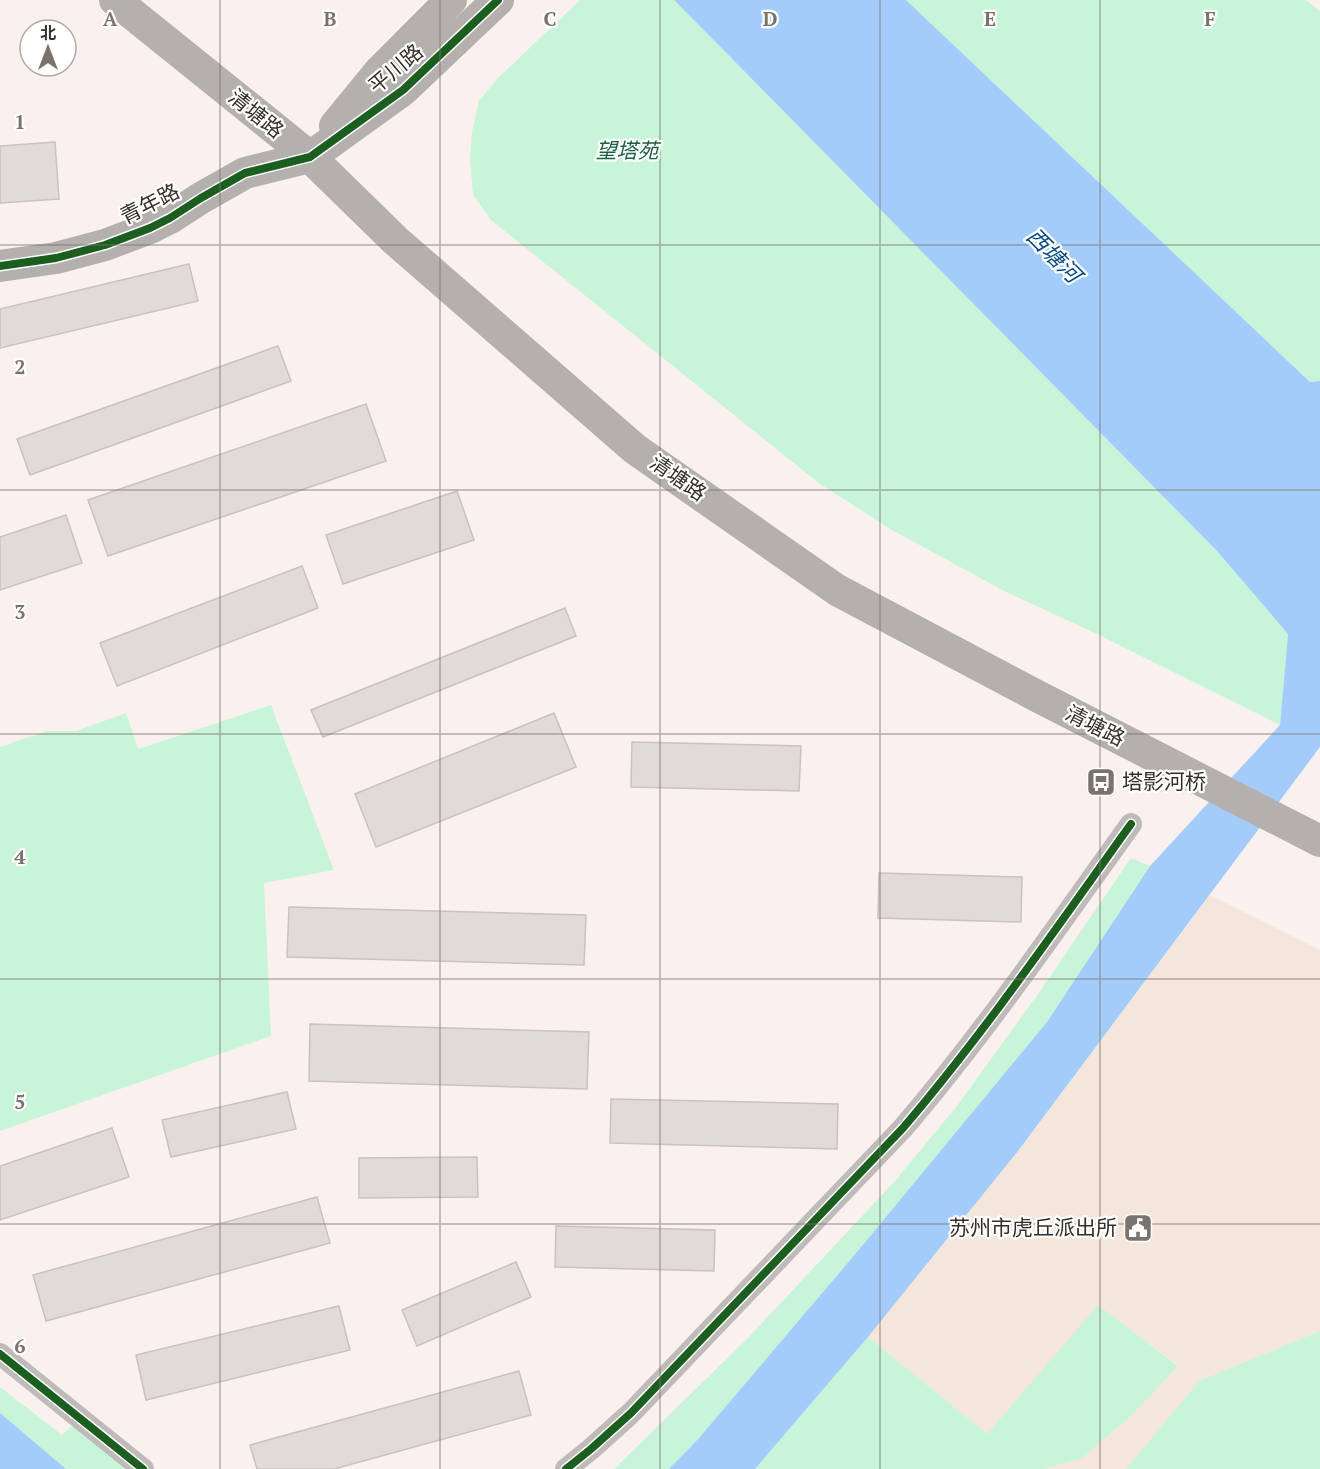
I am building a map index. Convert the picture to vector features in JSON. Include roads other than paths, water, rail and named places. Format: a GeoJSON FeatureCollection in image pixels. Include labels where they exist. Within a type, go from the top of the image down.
{"type":"FeatureCollection","features":[{"type":"Feature","properties":{"kind":"main road","name":"清塘路"},"geometry":{"type":"LineString","coordinates":[[115,0],[310,157],[395,240],[635,449],[837,590],[1320,842]]}},
{"type":"Feature","properties":{"kind":"main road","name":"平川路"},"geometry":{"type":"LineString","coordinates":[[310,157],[380,71],[451,0]]}},
{"type":"Feature","properties":{"kind":"main road","name":"平川路"},"geometry":{"type":"LineString","coordinates":[[310,157],[403,90],[498,0]]}},
{"type":"Feature","properties":{"kind":"main road","name":"青年路"},"geometry":{"type":"LineString","coordinates":[[0,266],[56,258],[105,245],[170,218],[245,173],[310,157]]}},
{"type":"Feature","properties":{"kind":"street"},"geometry":{"type":"LineString","coordinates":[[566,1469],[631,1413],[903,1128],[940,1085],[995,1012],[1131,825]]}},
{"type":"Feature","properties":{"kind":"street"},"geometry":{"type":"LineString","coordinates":[[0,1354],[143,1469]]}},
{"type":"Feature","properties":{"kind":"water","name":"西塘河"},"geometry":{"type":"Polygon","coordinates":[[[674,0],[906,0],[1310,382],[1320,381],[1320,747],[1018,1151],[868,1337],[755,1469],[669,1469],[699,1438],[862,1246],[1047,1022],[1150,866],[1280,725],[1288,634],[1217,551],[674,0]]]}},
{"type":"Feature","properties":{"kind":"water"},"geometry":{"type":"Polygon","coordinates":[[[0,1413],[66,1469],[0,1469],[0,1413]]]}},
{"type":"Feature","properties":{"kind":"place","name":"塔影河桥"},"geometry":{"type":"Point","coordinates":[1101,782]}},
{"type":"Feature","properties":{"kind":"place","name":"苏州市虎丘派出所"},"geometry":{"type":"Point","coordinates":[1138,1228]}},
{"type":"Feature","properties":{"kind":"park label","name":"望塔苑"},"geometry":{"type":"Point","coordinates":[627,151]}}]}
